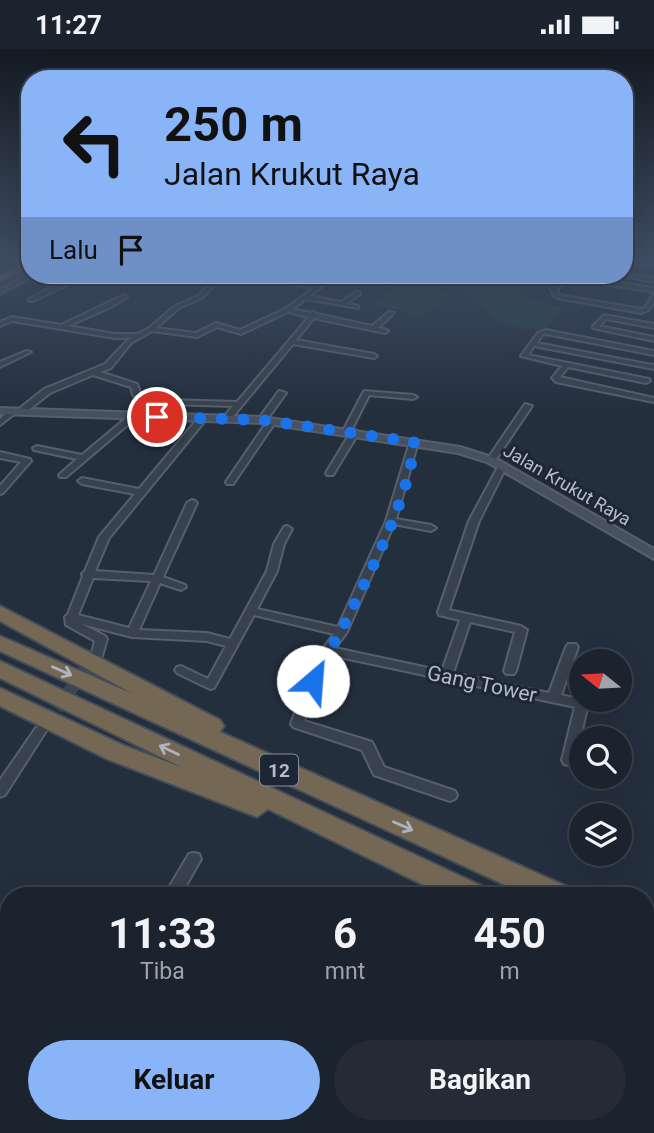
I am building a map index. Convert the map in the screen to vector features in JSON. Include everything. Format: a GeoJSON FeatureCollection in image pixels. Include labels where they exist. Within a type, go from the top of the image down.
{"type":"FeatureCollection","features":[{"type":"Feature","properties":{"kind":"highway"},"geometry":{"type":"LineString","coordinates":[[0,613],[372,812]]}},
{"type":"Feature","properties":{"kind":"highway","name":"12"},"geometry":{"type":"LineString","coordinates":[[0,643],[538,887]]}},
{"type":"Feature","properties":{"kind":"highway","name":"12"},"geometry":{"type":"LineString","coordinates":[[0,669],[454,887]]}},
{"type":"Feature","properties":{"kind":"highway"},"geometry":{"type":"LineString","coordinates":[[0,696],[115,752],[376,851]]}},
{"type":"Feature","properties":{"kind":"street"},"geometry":{"type":"LineString","coordinates":[[62,327],[82,314],[109,309]]}},
{"type":"Feature","properties":{"kind":"street"},"geometry":{"type":"LineString","coordinates":[[0,423],[53,388],[108,366],[137,336],[151,330],[177,309]]}},
{"type":"Feature","properties":{"kind":"street"},"geometry":{"type":"LineString","coordinates":[[626,309],[645,311],[647,309]]}},
{"type":"Feature","properties":{"kind":"street"},"geometry":{"type":"LineString","coordinates":[[151,330],[197,335],[216,325],[241,332],[287,310],[385,331]]}},
{"type":"Feature","properties":{"kind":"street"},"geometry":{"type":"LineString","coordinates":[[374,328],[391,313]]}},
{"type":"Feature","properties":{"kind":"street"},"geometry":{"type":"LineString","coordinates":[[96,373],[134,386],[136,395],[151,400],[234,409],[314,314]]}},
{"type":"Feature","properties":{"kind":"street"},"geometry":{"type":"LineString","coordinates":[[654,326],[604,317],[595,327],[654,339]]}},
{"type":"Feature","properties":{"kind":"street"},"geometry":{"type":"LineString","coordinates":[[0,324],[12,319],[115,336],[137,336]]}},
{"type":"Feature","properties":{"kind":"street"},"geometry":{"type":"LineString","coordinates":[[646,381],[525,357],[540,334],[546,333],[654,353]]}},
{"type":"Feature","properties":{"kind":"street"},"geometry":{"type":"LineString","coordinates":[[290,341],[374,356]]}},
{"type":"Feature","properties":{"kind":"street"},"geometry":{"type":"LineString","coordinates":[[533,344],[653,365],[639,397]]}},
{"type":"Feature","properties":{"kind":"street"},"geometry":{"type":"LineString","coordinates":[[0,365],[28,352]]}},
{"type":"Feature","properties":{"kind":"street"},"geometry":{"type":"LineString","coordinates":[[565,366],[556,378],[559,380],[654,400]]}},
{"type":"Feature","properties":{"kind":"street"},"geometry":{"type":"LineString","coordinates":[[230,482],[282,393]]}},
{"type":"Feature","properties":{"kind":"street"},"geometry":{"type":"LineString","coordinates":[[330,473],[367,393],[413,397]]}},
{"type":"Feature","properties":{"kind":"street"},"geometry":{"type":"LineString","coordinates":[[491,460],[528,406]]}},
{"type":"Feature","properties":{"kind":"street","name":"Jalan Krukut Raya"},"geometry":{"type":"LineString","coordinates":[[0,411],[204,417],[234,409],[267,419],[460,450],[491,460],[654,555]]}},
{"type":"Feature","properties":{"kind":"street"},"geometry":{"type":"LineString","coordinates":[[63,475],[134,416]]}},
{"type":"Feature","properties":{"kind":"street"},"geometry":{"type":"LineString","coordinates":[[98,653],[101,639],[72,623],[71,617],[104,537],[204,417]]}},
{"type":"Feature","properties":{"kind":"street"},"geometry":{"type":"LineString","coordinates":[[414,442],[391,521],[341,632],[321,659],[297,724],[367,746],[379,771],[450,795]]}},
{"type":"Feature","properties":{"kind":"street"},"geometry":{"type":"LineString","coordinates":[[37,448],[84,458]]}},
{"type":"Feature","properties":{"kind":"street"},"geometry":{"type":"LineString","coordinates":[[0,455],[27,461],[0,491]]}},
{"type":"Feature","properties":{"kind":"street"},"geometry":{"type":"LineString","coordinates":[[502,467],[474,521],[443,613],[521,630],[510,671]]}},
{"type":"Feature","properties":{"kind":"street"},"geometry":{"type":"LineString","coordinates":[[82,481],[141,492]]}},
{"type":"Feature","properties":{"kind":"street"},"geometry":{"type":"LineString","coordinates":[[132,633],[191,503]]}},
{"type":"Feature","properties":{"kind":"street"},"geometry":{"type":"LineString","coordinates":[[391,521],[431,528]]}},
{"type":"Feature","properties":{"kind":"street"},"geometry":{"type":"LineString","coordinates":[[181,670],[210,685],[272,571],[279,544],[287,529]]}},
{"type":"Feature","properties":{"kind":"street"},"geometry":{"type":"LineString","coordinates":[[88,574],[157,578],[181,587]]}},
{"type":"Feature","properties":{"kind":"street"},"geometry":{"type":"LineString","coordinates":[[250,611],[341,632]]}},
{"type":"Feature","properties":{"kind":"street"},"geometry":{"type":"LineString","coordinates":[[71,617],[132,633],[207,638],[233,644]]}},
{"type":"Feature","properties":{"kind":"street"},"geometry":{"type":"LineString","coordinates":[[446,676],[466,618]]}},
{"type":"Feature","properties":{"kind":"street"},"geometry":{"type":"LineString","coordinates":[[552,699],[572,647]]}},
{"type":"Feature","properties":{"kind":"street","name":"Gang Tower"},"geometry":{"type":"LineString","coordinates":[[328,652],[582,704],[577,726]]}},
{"type":"Feature","properties":{"kind":"street"},"geometry":{"type":"LineString","coordinates":[[0,791],[40,731]]}},
{"type":"Feature","properties":{"kind":"street"},"geometry":{"type":"LineString","coordinates":[[178,887],[194,859]]}},
{"type":"Feature","properties":{"kind":"green space"},"geometry":{"type":"Polygon","coordinates":[[[390,309],[432,309],[422,316],[390,309]]]}},
{"type":"Feature","properties":{"kind":"green space"},"geometry":{"type":"Polygon","coordinates":[[[485,309],[562,309],[545,331],[514,327],[497,319],[485,309]]]}},
{"type":"Feature","properties":{"kind":"tunnel"},"geometry":{"type":"LineString","coordinates":[[45,724],[94,658]]}},
{"type":"Feature","properties":{"kind":"route"},"geometry":{"type":"LineString","coordinates":[[157,417],[262,420],[414,442],[391,521],[341,632],[321,659],[313,681]]}}]}
